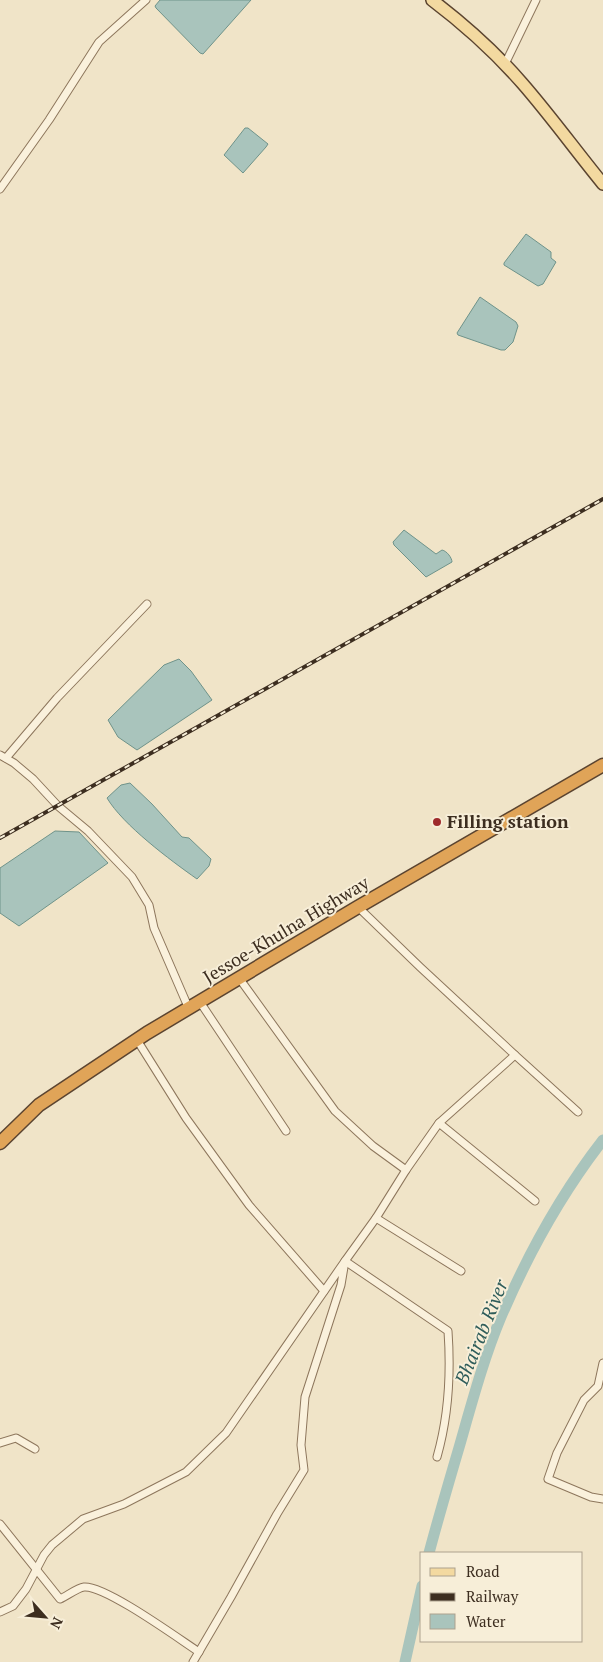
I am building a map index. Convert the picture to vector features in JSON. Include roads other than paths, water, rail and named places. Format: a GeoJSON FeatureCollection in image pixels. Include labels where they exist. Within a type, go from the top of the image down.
{"type":"FeatureCollection","features":[{"type":"Feature","properties":{"kind":"highway","name":"Jessoe-Khulna Highway"},"geometry":{"type":"LineString","coordinates":[[0,1143],[39,1105],[188,1008],[603,765]]}},
{"type":"Feature","properties":{"kind":"main road"},"geometry":{"type":"LineString","coordinates":[[432,0],[469,29],[505,64],[603,184]]}},
{"type":"Feature","properties":{"kind":"street"},"geometry":{"type":"LineString","coordinates":[[0,189],[49,120],[100,42],[146,0]]}},
{"type":"Feature","properties":{"kind":"street"},"geometry":{"type":"LineString","coordinates":[[505,64],[536,0]]}},
{"type":"Feature","properties":{"kind":"street"},"geometry":{"type":"LineString","coordinates":[[147,604],[3,756],[33,780],[58,806],[88,831],[132,877],[149,905],[154,928],[188,1008]]}},
{"type":"Feature","properties":{"kind":"street"},"geometry":{"type":"LineString","coordinates":[[358,907],[420,967],[578,1112]]}},
{"type":"Feature","properties":{"kind":"street"},"geometry":{"type":"LineString","coordinates":[[238,978],[335,1111],[373,1146],[406,1170]]}},
{"type":"Feature","properties":{"kind":"street"},"geometry":{"type":"LineString","coordinates":[[200,1002],[286,1131]]}},
{"type":"Feature","properties":{"kind":"street"},"geometry":{"type":"LineString","coordinates":[[137,1040],[186,1118],[249,1205],[324,1291]]}},
{"type":"Feature","properties":{"kind":"street"},"geometry":{"type":"LineString","coordinates":[[0,1612],[13,1606],[26,1589],[44,1555],[52,1545],[83,1519],[124,1504],[186,1472],[226,1433],[376,1218],[406,1170],[439,1123],[515,1055]]}},
{"type":"Feature","properties":{"kind":"street"},"geometry":{"type":"LineString","coordinates":[[439,1123],[535,1201]]}},
{"type":"Feature","properties":{"kind":"street"},"geometry":{"type":"LineString","coordinates":[[376,1218],[461,1271]]}},
{"type":"Feature","properties":{"kind":"street"},"geometry":{"type":"LineString","coordinates":[[345,1261],[448,1331],[449,1396],[444,1434],[437,1457]]}},
{"type":"Feature","properties":{"kind":"street"},"geometry":{"type":"LineString","coordinates":[[194,1662],[277,1514],[304,1470],[302,1445],[305,1397],[341,1285],[345,1261]]}},
{"type":"Feature","properties":{"kind":"street"},"geometry":{"type":"LineString","coordinates":[[603,1363],[598,1386],[584,1400],[557,1453],[548,1479],[591,1497],[603,1499]]}},
{"type":"Feature","properties":{"kind":"street"},"geometry":{"type":"LineString","coordinates":[[0,1443],[16,1438],[35,1449]]}},
{"type":"Feature","properties":{"kind":"street"},"geometry":{"type":"LineString","coordinates":[[0,1524],[60,1599],[84,1587],[96,1589],[121,1602],[199,1652]]}},
{"type":"Feature","properties":{"kind":"water"},"geometry":{"type":"Polygon","coordinates":[[[160,0],[251,0],[203,54],[156,8],[155,6],[160,0]]]}},
{"type":"Feature","properties":{"kind":"water"},"geometry":{"type":"Polygon","coordinates":[[[245,128],[248,128],[268,144],[243,173],[224,155],[245,128]]]}},
{"type":"Feature","properties":{"kind":"water"},"geometry":{"type":"Polygon","coordinates":[[[526,234],[551,252],[551,258],[556,262],[543,284],[538,286],[504,265],[526,234]]]}},
{"type":"Feature","properties":{"kind":"water"},"geometry":{"type":"Polygon","coordinates":[[[480,297],[516,322],[518,326],[513,342],[505,350],[458,335],[457,333],[480,297]]]}},
{"type":"Feature","properties":{"kind":"water"},"geometry":{"type":"Polygon","coordinates":[[[404,530],[436,554],[442,550],[446,552],[452,562],[426,577],[394,545],[393,542],[404,530]]]}},
{"type":"Feature","properties":{"kind":"water"},"geometry":{"type":"Polygon","coordinates":[[[179,659],[191,671],[212,700],[137,750],[118,737],[108,720],[164,665],[179,659]]]}},
{"type":"Feature","properties":{"kind":"water"},"geometry":{"type":"Polygon","coordinates":[[[130,783],[182,837],[189,838],[211,859],[209,866],[197,879],[135,830],[107,798],[121,785],[130,783]]]}},
{"type":"Feature","properties":{"kind":"water"},"geometry":{"type":"Polygon","coordinates":[[[55,831],[79,832],[108,863],[19,926],[0,913],[0,868],[55,831]]]}},
{"type":"Feature","properties":{"kind":"waterway","name":"Bhairab River"},"geometry":{"type":"LineString","coordinates":[[429,1552],[478,1383],[501,1317],[522,1270],[546,1225],[573,1182],[603,1140]]}},
{"type":"Feature","properties":{"kind":"waterway","name":"Bhairab River"},"geometry":{"type":"LineString","coordinates":[[405,1662],[420,1595]]}},
{"type":"Feature","properties":{"kind":"railway"},"geometry":{"type":"LineString","coordinates":[[0,838],[603,499]]}},
{"type":"Feature","properties":{"kind":"place","name":"Filling station"},"geometry":{"type":"Point","coordinates":[437,822]}}]}
